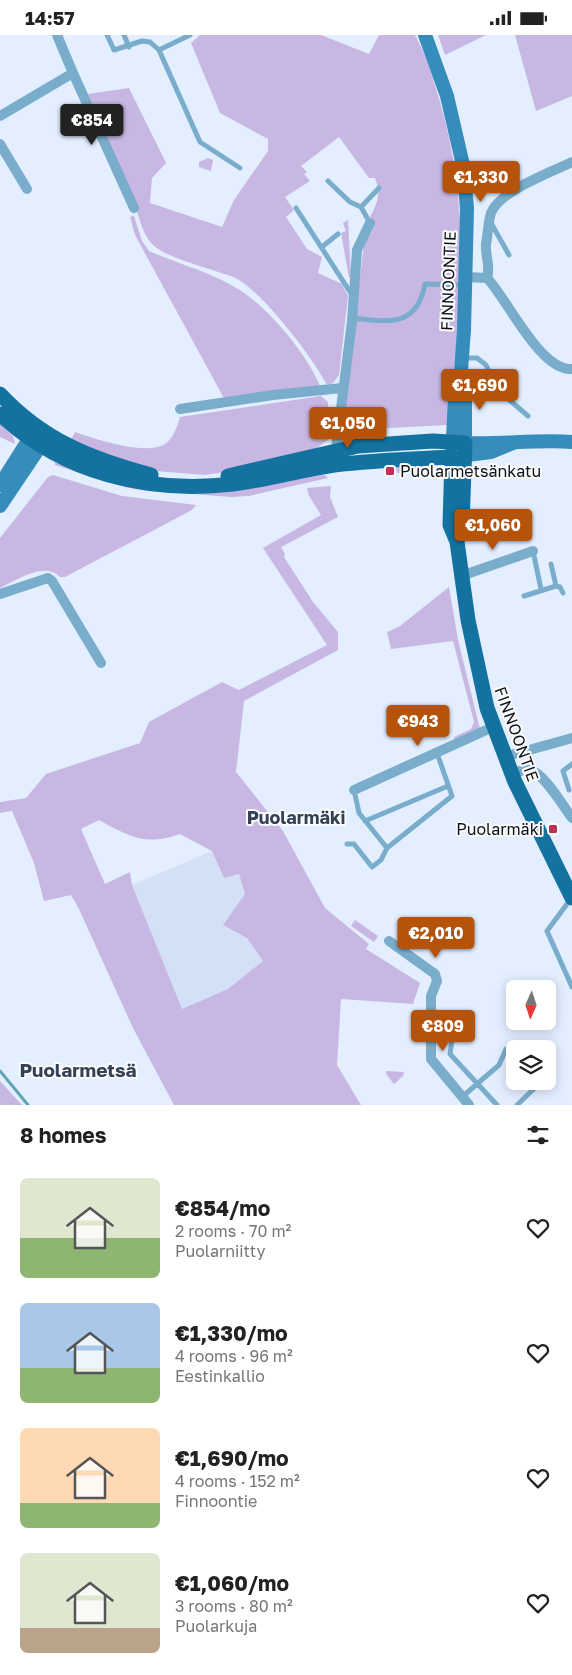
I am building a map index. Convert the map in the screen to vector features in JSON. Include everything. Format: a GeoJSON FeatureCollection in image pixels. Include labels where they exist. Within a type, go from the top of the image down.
{"type":"FeatureCollection","features":[{"type":"Feature","properties":{"kind":"main road"},"geometry":{"type":"LineString","coordinates":[[0,394],[38,437],[118,466],[151,475],[198,479],[232,476],[336,449],[385,444],[459,449]]}},
{"type":"Feature","properties":{"kind":"main road"},"geometry":{"type":"LineString","coordinates":[[0,414],[106,475],[159,484],[232,484],[334,465],[459,449]]}},
{"type":"Feature","properties":{"kind":"main road","name":"FINNOONTIE"},"geometry":{"type":"LineString","coordinates":[[459,449],[462,525],[456,542],[478,673],[493,727],[511,774],[572,898]]}},
{"type":"Feature","properties":{"kind":"street"},"geometry":{"type":"LineString","coordinates":[[58,35],[73,73],[134,208]]}},
{"type":"Feature","properties":{"kind":"street","name":"FINNOONTIE"},"geometry":{"type":"LineString","coordinates":[[425,35],[447,95],[463,165],[467,208],[467,281],[460,384],[465,398],[459,449]]}},
{"type":"Feature","properties":{"kind":"street"},"geometry":{"type":"LineString","coordinates":[[0,116],[73,73]]}},
{"type":"Feature","properties":{"kind":"street"},"geometry":{"type":"LineString","coordinates":[[0,144],[27,189]]}},
{"type":"Feature","properties":{"kind":"street"},"geometry":{"type":"LineString","coordinates":[[487,278],[489,270],[486,254],[490,221],[496,206],[505,197],[572,162]]}},
{"type":"Feature","properties":{"kind":"street"},"geometry":{"type":"LineString","coordinates":[[334,465],[352,318],[357,250],[370,223]]}},
{"type":"Feature","properties":{"kind":"street"},"geometry":{"type":"LineString","coordinates":[[467,281],[487,278]]}},
{"type":"Feature","properties":{"kind":"street"},"geometry":{"type":"LineString","coordinates":[[487,278],[540,351],[554,365],[572,369]]}},
{"type":"Feature","properties":{"kind":"street"},"geometry":{"type":"LineString","coordinates":[[180,409],[273,395],[342,388]]}},
{"type":"Feature","properties":{"kind":"street"},"geometry":{"type":"LineString","coordinates":[[0,485],[38,437]]}},
{"type":"Feature","properties":{"kind":"street"},"geometry":{"type":"LineString","coordinates":[[0,506],[38,437]]}},
{"type":"Feature","properties":{"kind":"street"},"geometry":{"type":"LineString","coordinates":[[459,449],[549,440],[572,442]]}},
{"type":"Feature","properties":{"kind":"street"},"geometry":{"type":"LineString","coordinates":[[461,576],[533,551]]}},
{"type":"Feature","properties":{"kind":"street"},"geometry":{"type":"LineString","coordinates":[[0,594],[48,578],[52,581],[101,663]]}},
{"type":"Feature","properties":{"kind":"street"},"geometry":{"type":"LineString","coordinates":[[354,790],[493,727]]}},
{"type":"Feature","properties":{"kind":"street"},"geometry":{"type":"LineString","coordinates":[[504,757],[572,738]]}},
{"type":"Feature","properties":{"kind":"street"},"geometry":{"type":"LineString","coordinates":[[511,774],[520,770],[531,770],[540,775],[572,818]]}},
{"type":"Feature","properties":{"kind":"street"},"geometry":{"type":"LineString","coordinates":[[389,941],[435,974],[437,981],[430,996],[431,1059],[466,1101]]}},
{"type":"Feature","properties":{"kind":"lane"},"geometry":{"type":"LineString","coordinates":[[107,35],[114,50],[130,47],[142,41],[150,42],[159,50],[200,142],[240,167]]}},
{"type":"Feature","properties":{"kind":"lane"},"geometry":{"type":"LineString","coordinates":[[124,35],[130,47]]}},
{"type":"Feature","properties":{"kind":"lane"},"geometry":{"type":"LineString","coordinates":[[159,50],[190,35]]}},
{"type":"Feature","properties":{"kind":"lane"},"geometry":{"type":"LineString","coordinates":[[328,181],[350,202],[361,207],[370,223]]}},
{"type":"Feature","properties":{"kind":"lane"},"geometry":{"type":"LineString","coordinates":[[361,207],[379,188]]}},
{"type":"Feature","properties":{"kind":"lane"},"geometry":{"type":"LineString","coordinates":[[296,208],[323,246],[354,297]]}},
{"type":"Feature","properties":{"kind":"lane"},"geometry":{"type":"LineString","coordinates":[[490,221],[509,255]]}},
{"type":"Feature","properties":{"kind":"lane"},"geometry":{"type":"LineString","coordinates":[[323,246],[338,234]]}},
{"type":"Feature","properties":{"kind":"lane"},"geometry":{"type":"LineString","coordinates":[[352,318],[393,320],[405,316],[420,305],[425,284],[467,281]]}},
{"type":"Feature","properties":{"kind":"lane"},"geometry":{"type":"LineString","coordinates":[[462,358],[477,358],[486,365],[497,389],[528,417]]}},
{"type":"Feature","properties":{"kind":"lane"},"geometry":{"type":"LineString","coordinates":[[533,551],[541,589]]}},
{"type":"Feature","properties":{"kind":"lane"},"geometry":{"type":"LineString","coordinates":[[551,564],[556,586]]}},
{"type":"Feature","properties":{"kind":"lane"},"geometry":{"type":"LineString","coordinates":[[524,596],[541,589],[556,586],[560,587],[563,593]]}},
{"type":"Feature","properties":{"kind":"lane"},"geometry":{"type":"LineString","coordinates":[[347,844],[354,844],[372,867],[381,860],[386,848],[446,803],[452,796],[436,752]]}},
{"type":"Feature","properties":{"kind":"lane"},"geometry":{"type":"LineString","coordinates":[[569,790],[563,771],[572,764]]}},
{"type":"Feature","properties":{"kind":"lane"},"geometry":{"type":"LineString","coordinates":[[365,821],[448,786]]}},
{"type":"Feature","properties":{"kind":"lane"},"geometry":{"type":"LineString","coordinates":[[354,790],[359,813],[386,848]]}},
{"type":"Feature","properties":{"kind":"lane"},"geometry":{"type":"LineString","coordinates":[[572,898],[546,931],[572,987]]}},
{"type":"Feature","properties":{"kind":"lane"},"geometry":{"type":"LineString","coordinates":[[453,1033],[450,1054],[497,1105]]}},
{"type":"Feature","properties":{"kind":"lane"},"geometry":{"type":"LineString","coordinates":[[466,1101],[478,1083],[499,1065],[506,1049]]}},
{"type":"Feature","properties":{"kind":"lane"},"geometry":{"type":"LineString","coordinates":[[517,1105],[533,1090]]}},
{"type":"Feature","properties":{"kind":"shaded area"},"geometry":{"type":"Polygon","coordinates":[[[200,35],[321,35],[369,54],[379,35],[415,35],[423,51],[440,102],[457,183],[461,263],[456,343],[447,425],[350,430],[341,427],[364,245],[374,224],[370,217],[377,202],[378,193],[375,178],[369,178],[339,137],[301,166],[307,172],[304,174],[310,181],[285,197],[294,210],[286,217],[307,249],[322,257],[318,273],[342,284],[348,296],[339,375],[333,383],[327,385],[310,358],[285,325],[244,284],[233,277],[167,254],[158,249],[149,240],[88,94],[129,88],[166,163],[152,178],[150,203],[222,227],[234,200],[268,151],[268,139],[220,113],[191,43],[200,35]]]}},
{"type":"Feature","properties":{"kind":"shaded area"},"geometry":{"type":"Polygon","coordinates":[[[438,35],[486,35],[445,55],[438,35]]]}},
{"type":"Feature","properties":{"kind":"shaded area"},"geometry":{"type":"Polygon","coordinates":[[[515,35],[572,35],[572,96],[536,111],[515,35]]]}},
{"type":"Feature","properties":{"kind":"shaded area"},"geometry":{"type":"Polygon","coordinates":[[[208,158],[213,160],[211,171],[199,167],[199,162],[208,158]]]}},
{"type":"Feature","properties":{"kind":"shaded area"},"geometry":{"type":"Polygon","coordinates":[[[134,216],[142,241],[149,251],[228,283],[262,307],[296,346],[314,373],[320,386],[225,400],[135,235],[130,217],[134,216]]]}},
{"type":"Feature","properties":{"kind":"shaded area"},"geometry":{"type":"Polygon","coordinates":[[[348,220],[351,276],[349,278],[341,233],[346,231],[343,223],[348,220]]]}},
{"type":"Feature","properties":{"kind":"shaded area"},"geometry":{"type":"Polygon","coordinates":[[[321,396],[328,402],[328,440],[313,451],[252,468],[205,475],[143,470],[71,440],[75,432],[120,445],[146,448],[156,447],[165,444],[171,439],[180,417],[321,396]]]}},
{"type":"Feature","properties":{"kind":"shaded area"},"geometry":{"type":"Polygon","coordinates":[[[0,423],[13,436],[15,444],[0,437],[0,423]]]}},
{"type":"Feature","properties":{"kind":"shaded area"},"geometry":{"type":"Polygon","coordinates":[[[55,462],[128,483],[322,473],[328,478],[249,496],[231,497],[139,490],[55,465],[55,462]]]}},
{"type":"Feature","properties":{"kind":"shaded area"},"geometry":{"type":"Polygon","coordinates":[[[426,462],[426,470],[397,473],[396,468],[426,462]]]}},
{"type":"Feature","properties":{"kind":"shaded area"},"geometry":{"type":"Polygon","coordinates":[[[53,475],[122,496],[196,505],[192,510],[65,577],[60,577],[46,571],[38,571],[0,588],[0,538],[48,477],[53,475]]]}},
{"type":"Feature","properties":{"kind":"shaded area"},"geometry":{"type":"Polygon","coordinates":[[[331,486],[330,497],[338,517],[281,547],[285,554],[284,557],[313,602],[338,632],[338,650],[244,701],[236,772],[283,831],[325,908],[369,944],[366,949],[420,983],[413,1004],[341,999],[337,1065],[361,1105],[174,1105],[133,1028],[71,895],[44,901],[34,863],[12,811],[0,813],[0,802],[26,798],[46,774],[140,743],[149,722],[222,682],[239,690],[327,645],[263,548],[321,515],[309,496],[307,488],[331,486]],[[99,820],[81,829],[105,884],[130,872],[132,885],[182,1009],[228,989],[263,961],[247,938],[223,925],[245,894],[239,874],[224,878],[212,851],[180,834],[168,838],[138,838],[99,820]]]}},
{"type":"Feature","properties":{"kind":"shaded area"},"geometry":{"type":"Polygon","coordinates":[[[449,587],[458,640],[480,729],[455,740],[454,737],[471,729],[474,722],[453,641],[391,649],[387,632],[400,626],[449,587]]]}},
{"type":"Feature","properties":{"kind":"shaded area"},"geometry":{"type":"Polygon","coordinates":[[[212,851],[224,878],[239,874],[245,894],[247,938],[263,961],[228,989],[182,1010],[132,885],[212,851]]]}},
{"type":"Feature","properties":{"kind":"shaded area"},"geometry":{"type":"Polygon","coordinates":[[[355,920],[378,936],[374,942],[351,926],[355,920]]]}},
{"type":"Feature","properties":{"kind":"shaded area"},"geometry":{"type":"Polygon","coordinates":[[[386,1071],[404,1072],[403,1076],[394,1084],[386,1074],[386,1071]]]}},
{"type":"Feature","properties":{"kind":"shaded area"},"geometry":{"type":"Polygon","coordinates":[[[0,1081],[22,1105],[0,1105],[0,1081]]]}},
{"type":"Feature","properties":{"kind":"waterway"},"geometry":{"type":"LineString","coordinates":[[0,1071],[28,1105]]}},
{"type":"Feature","properties":{"kind":"place","name":"Puolarmetsänkatu"},"geometry":{"type":"Point","coordinates":[390,471]}},
{"type":"Feature","properties":{"kind":"place","name":"Puolarmäki"},"geometry":{"type":"Point","coordinates":[553,829]}},
{"type":"Feature","properties":{"kind":"district","name":"Puolarmäki"},"geometry":{"type":"Point","coordinates":[296,817]}},
{"type":"Feature","properties":{"kind":"district","name":"Puolarmetsä"},"geometry":{"type":"Point","coordinates":[78,1069]}}]}
